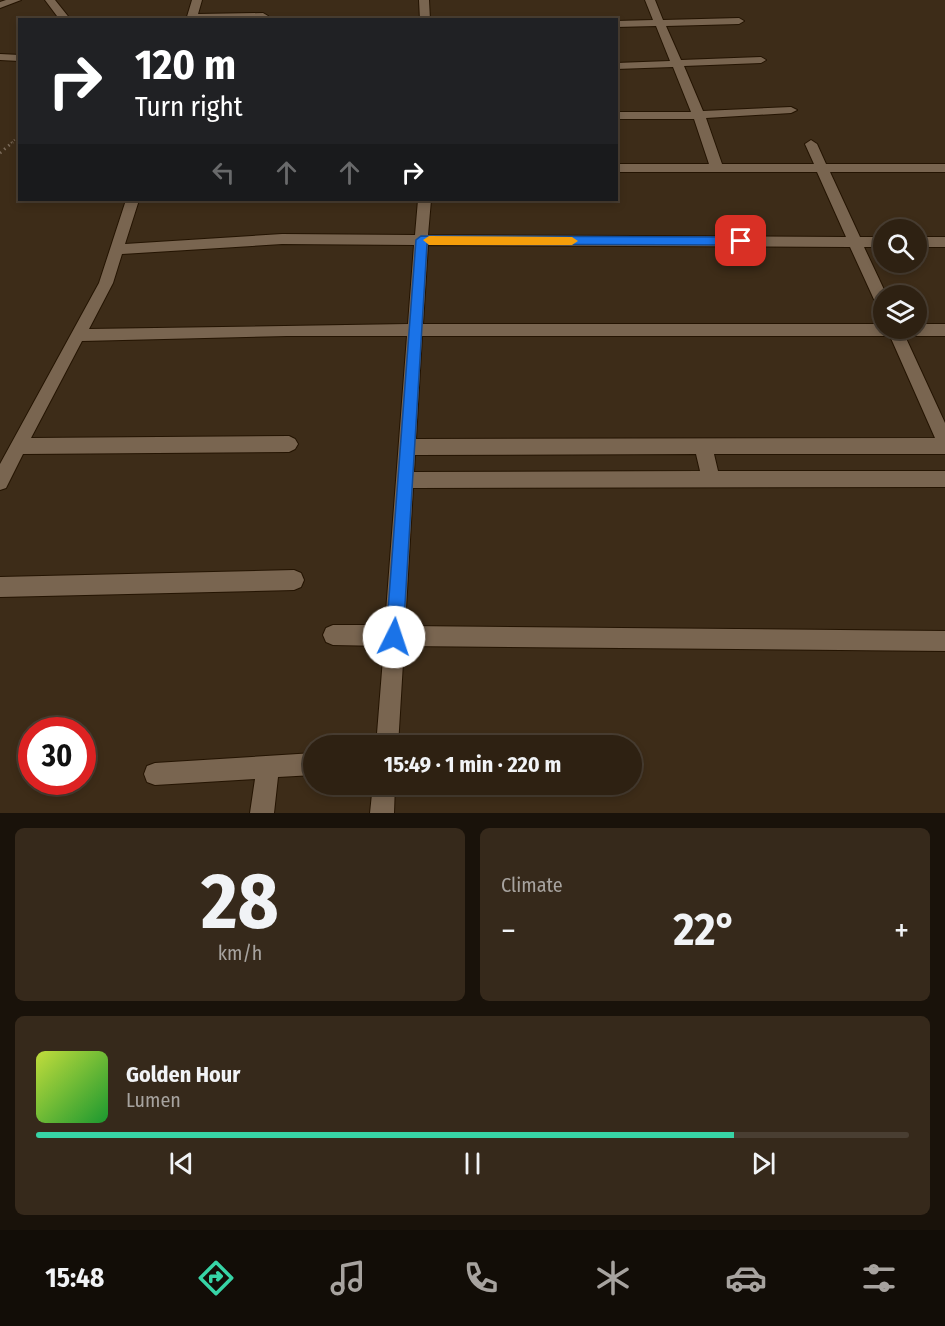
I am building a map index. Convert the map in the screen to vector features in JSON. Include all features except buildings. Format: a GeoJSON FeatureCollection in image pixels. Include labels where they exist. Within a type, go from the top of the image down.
{"type":"FeatureCollection","features":[{"type":"Feature","properties":{"kind":"street"},"geometry":{"type":"LineString","coordinates":[[0,5],[15,0]]}},
{"type":"Feature","properties":{"kind":"street"},"geometry":{"type":"LineString","coordinates":[[50,0],[64,18]]}},
{"type":"Feature","properties":{"kind":"street"},"geometry":{"type":"LineString","coordinates":[[197,0],[191,18],[263,16]]}},
{"type":"Feature","properties":{"kind":"street"},"geometry":{"type":"LineString","coordinates":[[424,0],[425,18]]}},
{"type":"Feature","properties":{"kind":"street"},"geometry":{"type":"LineString","coordinates":[[650,0],[698,115],[717,169]]}},
{"type":"Feature","properties":{"kind":"street"},"geometry":{"type":"LineString","coordinates":[[618,24],[739,21]]}},
{"type":"Feature","properties":{"kind":"street"},"geometry":{"type":"LineString","coordinates":[[0,57],[18,58]]}},
{"type":"Feature","properties":{"kind":"street"},"geometry":{"type":"LineString","coordinates":[[618,66],[762,60]]}},
{"type":"Feature","properties":{"kind":"street"},"geometry":{"type":"LineString","coordinates":[[618,116],[698,115],[790,110]]}},
{"type":"Feature","properties":{"kind":"street"},"geometry":{"type":"LineString","coordinates":[[810,144],[874,285]]}},
{"type":"Feature","properties":{"kind":"street"},"geometry":{"type":"LineString","coordinates":[[618,168],[945,168]]}},
{"type":"Feature","properties":{"kind":"street"},"geometry":{"type":"LineString","coordinates":[[0,482],[106,283],[132,201]]}},
{"type":"Feature","properties":{"kind":"street"},"geometry":{"type":"LineString","coordinates":[[388,735],[424,201]]}},
{"type":"Feature","properties":{"kind":"street"},"geometry":{"type":"LineString","coordinates":[[117,249],[282,239],[873,242]]}},
{"type":"Feature","properties":{"kind":"street"},"geometry":{"type":"LineString","coordinates":[[927,242],[945,242]]}},
{"type":"Feature","properties":{"kind":"street"},"geometry":{"type":"LineString","coordinates":[[77,335],[287,330],[873,329]]}},
{"type":"Feature","properties":{"kind":"street"},"geometry":{"type":"LineString","coordinates":[[927,330],[945,330]]}},
{"type":"Feature","properties":{"kind":"street"},"geometry":{"type":"LineString","coordinates":[[407,447],[945,444],[898,339]]}},
{"type":"Feature","properties":{"kind":"street"},"geometry":{"type":"LineString","coordinates":[[18,446],[290,444]]}},
{"type":"Feature","properties":{"kind":"street"},"geometry":{"type":"LineString","coordinates":[[703,446],[711,479]]}},
{"type":"Feature","properties":{"kind":"street"},"geometry":{"type":"LineString","coordinates":[[405,480],[945,479]]}},
{"type":"Feature","properties":{"kind":"street"},"geometry":{"type":"LineString","coordinates":[[0,587],[294,580]]}},
{"type":"Feature","properties":{"kind":"street"},"geometry":{"type":"LineString","coordinates":[[333,635],[945,641]]}},
{"type":"Feature","properties":{"kind":"street"},"geometry":{"type":"LineString","coordinates":[[155,774],[303,765]]}},
{"type":"Feature","properties":{"kind":"street"},"geometry":{"type":"LineString","coordinates":[[262,813],[268,768]]}},
{"type":"Feature","properties":{"kind":"street"},"geometry":{"type":"LineString","coordinates":[[382,813],[383,795]]}},
{"type":"Feature","properties":{"kind":"path"},"geometry":{"type":"LineString","coordinates":[[0,153],[18,137]]}},
{"type":"Feature","properties":{"kind":"slow traffic"},"geometry":{"type":"LineString","coordinates":[[429,240],[572,241]]}},
{"type":"Feature","properties":{"kind":"route"},"geometry":{"type":"LineString","coordinates":[[394,637],[421,240],[741,241]]}}]}
